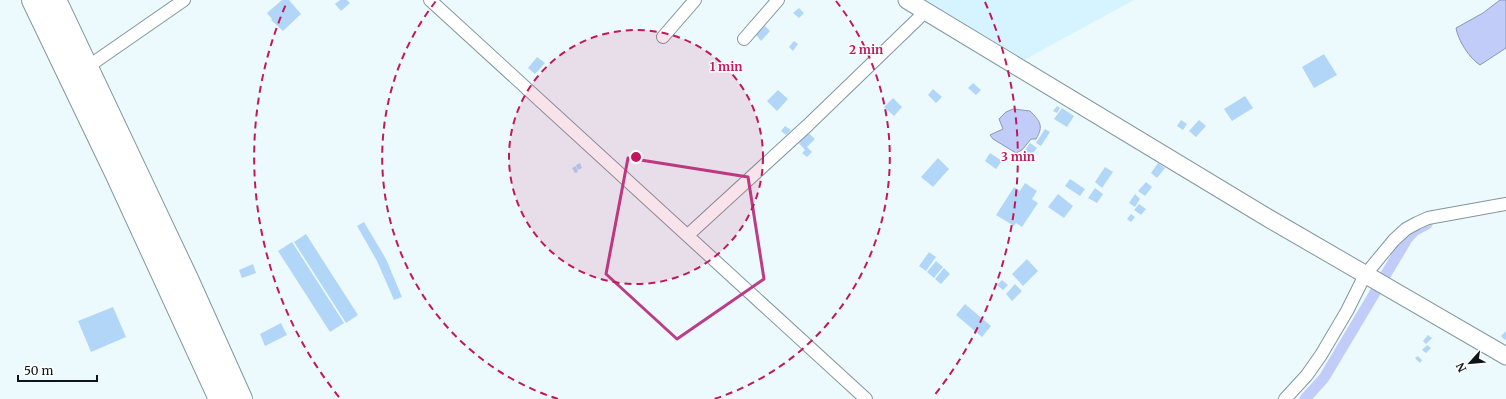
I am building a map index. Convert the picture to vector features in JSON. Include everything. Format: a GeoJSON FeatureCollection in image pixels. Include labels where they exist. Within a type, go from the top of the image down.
{"type":"FeatureCollection","features":[{"type":"Feature","properties":{"kind":"highway"},"geometry":{"type":"LineString","coordinates":[[33,0],[117,175],[220,399]]}},
{"type":"Feature","properties":{"kind":"highway"},"geometry":{"type":"LineString","coordinates":[[55,0],[187,279],[241,399]]}},
{"type":"Feature","properties":{"kind":"street"},"geometry":{"type":"LineString","coordinates":[[86,68],[184,0]]}},
{"type":"Feature","properties":{"kind":"street"},"geometry":{"type":"LineString","coordinates":[[430,0],[866,399]]}},
{"type":"Feature","properties":{"kind":"street"},"geometry":{"type":"LineString","coordinates":[[663,37],[695,0]]}},
{"type":"Feature","properties":{"kind":"street"},"geometry":{"type":"LineString","coordinates":[[744,38],[778,0]]}},
{"type":"Feature","properties":{"kind":"street"},"geometry":{"type":"LineString","coordinates":[[907,0],[1374,280],[1506,356]]}},
{"type":"Feature","properties":{"kind":"street"},"geometry":{"type":"LineString","coordinates":[[688,235],[808,125],[926,11]]}},
{"type":"Feature","properties":{"kind":"street"},"geometry":{"type":"LineString","coordinates":[[1285,399],[1307,375],[1321,355],[1347,311],[1374,280],[1394,240],[1406,229],[1428,218],[1506,204]]}},
{"type":"Feature","properties":{"kind":"highlighted area"},"geometry":{"type":"Polygon","coordinates":[[[628,158],[748,177],[764,279],[677,339],[606,274],[628,158]]]}},
{"type":"Feature","properties":{"kind":"shaded area"},"geometry":{"type":"Polygon","coordinates":[[[919,0],[1134,0],[1022,61],[919,0]]]}},
{"type":"Feature","properties":{"kind":"water"},"geometry":{"type":"Polygon","coordinates":[[[1500,0],[1506,0],[1506,48],[1480,65],[1472,58],[1465,48],[1459,38],[1456,28],[1483,13],[1500,0]]]}},
{"type":"Feature","properties":{"kind":"water"},"geometry":{"type":"Polygon","coordinates":[[[1013,109],[1030,111],[1040,124],[1040,131],[1036,139],[1031,139],[1022,150],[1016,153],[993,139],[990,135],[1003,129],[999,119],[1006,112],[1013,109]]]}},
{"type":"Feature","properties":{"kind":"building"},"geometry":{"type":"Polygon","coordinates":[[[282,0],[289,0],[301,14],[283,31],[271,20],[272,19],[267,13],[282,0]]]}},
{"type":"Feature","properties":{"kind":"building"},"geometry":{"type":"Polygon","coordinates":[[[340,0],[347,0],[350,3],[341,11],[335,4],[340,0]]]}},
{"type":"Feature","properties":{"kind":"building"},"geometry":{"type":"Polygon","coordinates":[[[799,8],[804,13],[799,18],[793,13],[799,8]]]}},
{"type":"Feature","properties":{"kind":"building"},"geometry":{"type":"Polygon","coordinates":[[[765,26],[770,31],[761,41],[756,35],[765,26]]]}},
{"type":"Feature","properties":{"kind":"building"},"geometry":{"type":"Polygon","coordinates":[[[794,41],[798,44],[793,51],[789,47],[794,41]]]}},
{"type":"Feature","properties":{"kind":"building"},"geometry":{"type":"Polygon","coordinates":[[[1324,54],[1337,75],[1314,88],[1302,67],[1324,54]]]}},
{"type":"Feature","properties":{"kind":"building"},"geometry":{"type":"Polygon","coordinates":[[[537,57],[545,63],[535,74],[528,68],[537,57]]]}},
{"type":"Feature","properties":{"kind":"building"},"geometry":{"type":"Polygon","coordinates":[[[973,83],[981,90],[976,95],[968,88],[973,83]]]}},
{"type":"Feature","properties":{"kind":"building"},"geometry":{"type":"Polygon","coordinates":[[[933,89],[942,97],[936,103],[928,95],[933,89]]]}},
{"type":"Feature","properties":{"kind":"building"},"geometry":{"type":"Polygon","coordinates":[[[778,90],[788,99],[777,111],[767,101],[778,90]]]}},
{"type":"Feature","properties":{"kind":"building"},"geometry":{"type":"Polygon","coordinates":[[[1245,96],[1253,108],[1232,121],[1224,109],[1245,96]]]}},
{"type":"Feature","properties":{"kind":"building"},"geometry":{"type":"Polygon","coordinates":[[[893,98],[902,107],[894,116],[884,107],[893,98]]]}},
{"type":"Feature","properties":{"kind":"building"},"geometry":{"type":"Polygon","coordinates":[[[1057,106],[1060,108],[1057,113],[1053,111],[1057,106]]]}},
{"type":"Feature","properties":{"kind":"building"},"geometry":{"type":"Polygon","coordinates":[[[1062,108],[1074,116],[1067,127],[1054,119],[1062,108]]]}},
{"type":"Feature","properties":{"kind":"building"},"geometry":{"type":"Polygon","coordinates":[[[1181,120],[1187,124],[1183,130],[1177,126],[1181,120]]]}},
{"type":"Feature","properties":{"kind":"building"},"geometry":{"type":"Polygon","coordinates":[[[1199,120],[1206,126],[1196,137],[1189,131],[1199,120]]]}},
{"type":"Feature","properties":{"kind":"building"},"geometry":{"type":"Polygon","coordinates":[[[785,126],[791,130],[786,135],[781,131],[785,126]]]}},
{"type":"Feature","properties":{"kind":"building"},"geometry":{"type":"Polygon","coordinates":[[[1045,129],[1050,132],[1041,146],[1036,143],[1045,129]]]}},
{"type":"Feature","properties":{"kind":"building"},"geometry":{"type":"Polygon","coordinates":[[[806,131],[815,139],[807,147],[812,152],[807,157],[802,153],[805,150],[797,141],[806,131]]]}},
{"type":"Feature","properties":{"kind":"building"},"geometry":{"type":"Polygon","coordinates":[[[1030,143],[1037,148],[1030,157],[1024,152],[1030,143]]]}},
{"type":"Feature","properties":{"kind":"building"},"geometry":{"type":"Polygon","coordinates":[[[990,153],[1002,161],[996,169],[985,161],[990,153]]]}},
{"type":"Feature","properties":{"kind":"building"},"geometry":{"type":"Polygon","coordinates":[[[938,158],[949,169],[933,187],[921,177],[938,158]]]}},
{"type":"Feature","properties":{"kind":"building"},"geometry":{"type":"Polygon","coordinates":[[[580,163],[582,168],[578,170],[576,165],[580,163]]]}},
{"type":"Feature","properties":{"kind":"building"},"geometry":{"type":"Polygon","coordinates":[[[1158,163],[1165,168],[1157,178],[1151,173],[1158,163]]]}},
{"type":"Feature","properties":{"kind":"building"},"geometry":{"type":"Polygon","coordinates":[[[576,166],[578,172],[575,173],[572,168],[576,166]]]}},
{"type":"Feature","properties":{"kind":"building"},"geometry":{"type":"Polygon","coordinates":[[[1105,167],[1113,172],[1102,188],[1095,182],[1105,167]]]}},
{"type":"Feature","properties":{"kind":"building"},"geometry":{"type":"Polygon","coordinates":[[[1070,179],[1085,189],[1080,196],[1065,186],[1070,179]]]}},
{"type":"Feature","properties":{"kind":"building"},"geometry":{"type":"Polygon","coordinates":[[[1146,182],[1152,187],[1145,196],[1138,191],[1146,182]]]}},
{"type":"Feature","properties":{"kind":"building"},"geometry":{"type":"Polygon","coordinates":[[[1025,183],[1037,191],[1032,199],[1038,203],[1022,227],[1016,223],[1014,226],[996,215],[1014,187],[1020,191],[1025,183]]]}},
{"type":"Feature","properties":{"kind":"building"},"geometry":{"type":"Polygon","coordinates":[[[1095,188],[1103,194],[1097,203],[1088,198],[1095,188]]]}},
{"type":"Feature","properties":{"kind":"building"},"geometry":{"type":"Polygon","coordinates":[[[1058,194],[1073,206],[1064,218],[1048,207],[1058,194]]]}},
{"type":"Feature","properties":{"kind":"building"},"geometry":{"type":"Polygon","coordinates":[[[1135,194],[1140,199],[1135,207],[1129,203],[1135,194]]]}},
{"type":"Feature","properties":{"kind":"building"},"geometry":{"type":"Polygon","coordinates":[[[1139,204],[1146,209],[1141,215],[1134,210],[1139,204]]]}},
{"type":"Feature","properties":{"kind":"building"},"geometry":{"type":"Polygon","coordinates":[[[1131,214],[1135,217],[1131,222],[1127,219],[1131,214]]]}},
{"type":"Feature","properties":{"kind":"building"},"geometry":{"type":"Polygon","coordinates":[[[364,222],[386,259],[402,297],[394,300],[377,261],[357,226],[364,222]]]}},
{"type":"Feature","properties":{"kind":"building"},"geometry":{"type":"Polygon","coordinates":[[[306,234],[358,315],[346,323],[294,242],[306,234]]]}},
{"type":"Feature","properties":{"kind":"building"},"geometry":{"type":"Polygon","coordinates":[[[292,242],[344,323],[330,332],[278,251],[292,242]]]}},
{"type":"Feature","properties":{"kind":"building"},"geometry":{"type":"Polygon","coordinates":[[[929,252],[936,257],[926,271],[919,266],[929,252]]]}},
{"type":"Feature","properties":{"kind":"building"},"geometry":{"type":"Polygon","coordinates":[[[1027,259],[1038,271],[1023,286],[1012,274],[1027,259]]]}},
{"type":"Feature","properties":{"kind":"building"},"geometry":{"type":"Polygon","coordinates":[[[936,261],[943,267],[934,278],[927,272],[936,261]]]}},
{"type":"Feature","properties":{"kind":"building"},"geometry":{"type":"Polygon","coordinates":[[[253,264],[256,273],[242,278],[239,270],[253,264]]]}},
{"type":"Feature","properties":{"kind":"building"},"geometry":{"type":"Polygon","coordinates":[[[944,268],[950,274],[941,284],[935,279],[944,268]]]}},
{"type":"Feature","properties":{"kind":"building"},"geometry":{"type":"Polygon","coordinates":[[[1002,280],[1008,285],[1003,290],[997,285],[1002,280]]]}},
{"type":"Feature","properties":{"kind":"building"},"geometry":{"type":"Polygon","coordinates":[[[1015,284],[1022,291],[1012,301],[1006,294],[1015,284]]]}},
{"type":"Feature","properties":{"kind":"building"},"geometry":{"type":"Polygon","coordinates":[[[965,304],[991,326],[982,337],[956,315],[965,304]]]}},
{"type":"Feature","properties":{"kind":"building"},"geometry":{"type":"Polygon","coordinates":[[[113,307],[126,337],[91,352],[78,321],[113,307]]]}},
{"type":"Feature","properties":{"kind":"building"},"geometry":{"type":"Polygon","coordinates":[[[281,323],[287,335],[265,346],[260,334],[281,323]]]}},
{"type":"Feature","properties":{"kind":"building"},"geometry":{"type":"Polygon","coordinates":[[[1506,331],[1506,339],[1505,340],[1501,336],[1506,331]]]}},
{"type":"Feature","properties":{"kind":"building"},"geometry":{"type":"Polygon","coordinates":[[[1428,335],[1432,338],[1426,344],[1423,341],[1428,335]]]}},
{"type":"Feature","properties":{"kind":"building"},"geometry":{"type":"Polygon","coordinates":[[[1427,345],[1431,348],[1426,353],[1422,350],[1427,345]]]}},
{"type":"Feature","properties":{"kind":"building"},"geometry":{"type":"Polygon","coordinates":[[[1418,356],[1422,360],[1420,363],[1415,358],[1418,356]]]}},
{"type":"Feature","properties":{"kind":"waterway"},"geometry":{"type":"LineString","coordinates":[[1305,399],[1324,378],[1407,239],[1414,231],[1427,224]]}}]}
